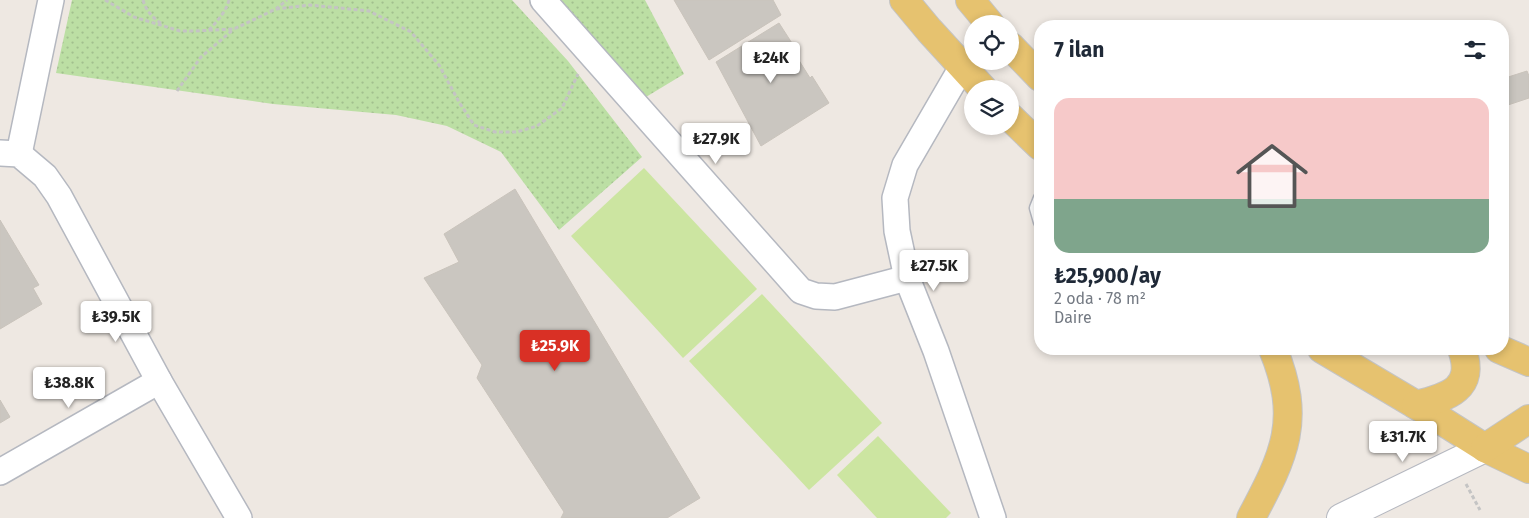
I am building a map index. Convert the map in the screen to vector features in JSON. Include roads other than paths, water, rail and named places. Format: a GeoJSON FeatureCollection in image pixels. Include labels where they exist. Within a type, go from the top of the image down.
{"type":"FeatureCollection","features":[{"type":"Feature","properties":{"kind":"main road"},"geometry":{"type":"LineString","coordinates":[[904,0],[974,80]]}},
{"type":"Feature","properties":{"kind":"main road"},"geometry":{"type":"LineString","coordinates":[[970,0],[982,15]]}},
{"type":"Feature","properties":{"kind":"main road"},"geometry":{"type":"LineString","coordinates":[[1019,55],[1034,70]]}},
{"type":"Feature","properties":{"kind":"main road"},"geometry":{"type":"LineString","coordinates":[[1019,126],[1034,140]]}},
{"type":"Feature","properties":{"kind":"main road"},"geometry":{"type":"LineString","coordinates":[[1509,353],[1529,362]]}},
{"type":"Feature","properties":{"kind":"main road"},"geometry":{"type":"LineString","coordinates":[[1251,518],[1274,475],[1283,450],[1289,424],[1285,385],[1275,355]]}},
{"type":"Feature","properties":{"kind":"main road"},"geometry":{"type":"LineString","coordinates":[[1332,355],[1485,448],[1529,468]]}},
{"type":"Feature","properties":{"kind":"main road"},"geometry":{"type":"LineString","coordinates":[[1416,405],[1443,398],[1456,390],[1464,379],[1466,365],[1464,355]]}},
{"type":"Feature","properties":{"kind":"main road"},"geometry":{"type":"LineString","coordinates":[[1340,518],[1485,448],[1529,419]]}},
{"type":"Feature","properties":{"kind":"street"},"geometry":{"type":"LineString","coordinates":[[51,0],[10,153],[45,176],[59,196],[159,381],[240,518]]}},
{"type":"Feature","properties":{"kind":"street"},"geometry":{"type":"LineString","coordinates":[[543,0],[801,291],[816,296],[835,297],[907,278]]}},
{"type":"Feature","properties":{"kind":"street"},"geometry":{"type":"LineString","coordinates":[[962,68],[905,165],[895,198],[896,230],[907,278],[936,351],[993,518]]}},
{"type":"Feature","properties":{"kind":"street"},"geometry":{"type":"LineString","coordinates":[[0,472],[159,381]]}}]}
